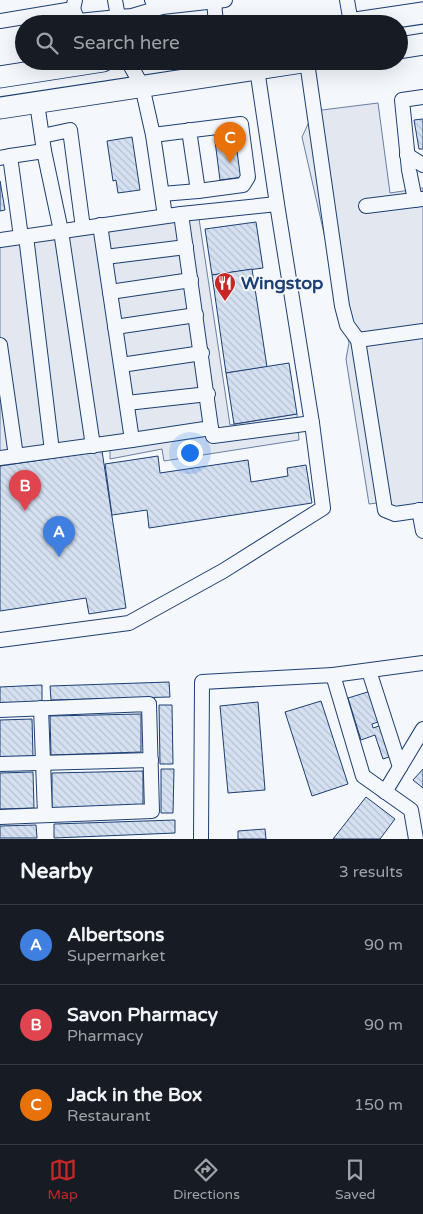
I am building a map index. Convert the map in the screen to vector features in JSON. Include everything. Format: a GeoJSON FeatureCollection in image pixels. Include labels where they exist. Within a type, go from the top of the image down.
{"type":"FeatureCollection","features":[{"type":"Feature","properties":{"kind":"highway"},"geometry":{"type":"LineString","coordinates":[[408,15],[423,13]]}},
{"type":"Feature","properties":{"kind":"highway"},"geometry":{"type":"LineString","coordinates":[[408,46],[423,44]]}},
{"type":"Feature","properties":{"kind":"highway"},"geometry":{"type":"LineString","coordinates":[[0,77],[40,70]]}},
{"type":"Feature","properties":{"kind":"highway"},"geometry":{"type":"LineString","coordinates":[[0,108],[250,70]]}},
{"type":"Feature","properties":{"kind":"street"},"geometry":{"type":"LineString","coordinates":[[115,0],[118,15]]}},
{"type":"Feature","properties":{"kind":"street"},"geometry":{"type":"LineString","coordinates":[[347,0],[349,15]]}},
{"type":"Feature","properties":{"kind":"street"},"geometry":{"type":"LineString","coordinates":[[134,15],[157,4],[219,1],[217,15]]}},
{"type":"Feature","properties":{"kind":"street"},"geometry":{"type":"LineString","coordinates":[[54,15],[76,13]]}},
{"type":"Feature","properties":{"kind":"street"},"geometry":{"type":"LineString","coordinates":[[0,20],[15,19]]}},
{"type":"Feature","properties":{"kind":"street"},"geometry":{"type":"LineString","coordinates":[[133,70],[142,86],[154,134],[165,216]]}},
{"type":"Feature","properties":{"kind":"street"},"geometry":{"type":"LineString","coordinates":[[0,640],[129,623],[222,571],[323,508],[312,423],[257,70]]}},
{"type":"Feature","properties":{"kind":"street"},"geometry":{"type":"LineString","coordinates":[[309,70],[342,306],[347,325],[358,340],[384,510],[395,514],[421,510],[423,531]]}},
{"type":"Feature","properties":{"kind":"street"},"geometry":{"type":"LineString","coordinates":[[366,206],[419,199],[409,170],[402,100],[423,97]]}},
{"type":"Feature","properties":{"kind":"street"},"geometry":{"type":"LineString","coordinates":[[37,103],[44,151],[61,231],[93,446]]}},
{"type":"Feature","properties":{"kind":"street"},"geometry":{"type":"LineString","coordinates":[[154,134],[241,124],[264,117]]}},
{"type":"Feature","properties":{"kind":"street"},"geometry":{"type":"LineString","coordinates":[[162,194],[243,185],[248,177],[241,124]]}},
{"type":"Feature","properties":{"kind":"street"},"geometry":{"type":"LineString","coordinates":[[42,136],[70,130],[83,228]]}},
{"type":"Feature","properties":{"kind":"street"},"geometry":{"type":"LineString","coordinates":[[189,130],[198,191]]}},
{"type":"Feature","properties":{"kind":"street"},"geometry":{"type":"LineString","coordinates":[[44,151],[5,157],[23,237],[52,451]]}},
{"type":"Feature","properties":{"kind":"street"},"geometry":{"type":"LineString","coordinates":[[407,154],[423,165]]}},
{"type":"Feature","properties":{"kind":"street"},"geometry":{"type":"LineString","coordinates":[[409,170],[423,184]]}},
{"type":"Feature","properties":{"kind":"street"},"geometry":{"type":"LineString","coordinates":[[0,240],[165,216],[277,204]]}},
{"type":"Feature","properties":{"kind":"street"},"geometry":{"type":"LineString","coordinates":[[181,214],[213,436],[312,423]]}},
{"type":"Feature","properties":{"kind":"street"},"geometry":{"type":"LineString","coordinates":[[100,225],[132,440]]}},
{"type":"Feature","properties":{"kind":"street"},"geometry":{"type":"LineString","coordinates":[[105,258],[186,247]]}},
{"type":"Feature","properties":{"kind":"street"},"geometry":{"type":"LineString","coordinates":[[110,292],[191,280]]}},
{"type":"Feature","properties":{"kind":"street"},"geometry":{"type":"LineString","coordinates":[[115,326],[196,315]]}},
{"type":"Feature","properties":{"kind":"street"},"geometry":{"type":"LineString","coordinates":[[358,340],[423,331]]}},
{"type":"Feature","properties":{"kind":"street"},"geometry":{"type":"LineString","coordinates":[[0,345],[16,456]]}},
{"type":"Feature","properties":{"kind":"street"},"geometry":{"type":"LineString","coordinates":[[121,365],[202,353]]}},
{"type":"Feature","properties":{"kind":"street"},"geometry":{"type":"LineString","coordinates":[[127,403],[208,394]]}},
{"type":"Feature","properties":{"kind":"street"},"geometry":{"type":"LineString","coordinates":[[0,458],[212,428]]}},
{"type":"Feature","properties":{"kind":"street"},"geometry":{"type":"LineString","coordinates":[[201,839],[202,682],[334,675],[423,663]]}},
{"type":"Feature","properties":{"kind":"street"},"geometry":{"type":"LineString","coordinates":[[369,670],[400,766]]}},
{"type":"Feature","properties":{"kind":"street"},"geometry":{"type":"LineString","coordinates":[[334,675],[363,776],[411,810],[416,839]]}},
{"type":"Feature","properties":{"kind":"street"},"geometry":{"type":"LineString","coordinates":[[0,710],[149,704],[152,811],[0,817]]}},
{"type":"Feature","properties":{"kind":"street"},"geometry":{"type":"LineString","coordinates":[[41,708],[45,815]]}},
{"type":"Feature","properties":{"kind":"street"},"geometry":{"type":"LineString","coordinates":[[385,792],[423,729]]}},
{"type":"Feature","properties":{"kind":"street"},"geometry":{"type":"LineString","coordinates":[[0,764],[151,760]]}},
{"type":"Feature","properties":{"kind":"shaded area"},"geometry":{"type":"Polygon","coordinates":[[[378,103],[390,193],[423,188],[423,511],[384,518],[377,503],[369,504],[346,359],[349,343],[302,137],[314,111],[378,103]]]}},
{"type":"Feature","properties":{"kind":"shaded area"},"geometry":{"type":"Polygon","coordinates":[[[198,212],[230,425],[297,414],[299,440],[164,461],[162,449],[110,459],[110,449],[0,463],[0,241],[198,212]]]}},
{"type":"Feature","properties":{"kind":"building"},"geometry":{"type":"Polygon","coordinates":[[[423,119],[423,149],[419,149],[414,120],[423,119]]]}},
{"type":"Feature","properties":{"kind":"building"},"geometry":{"type":"Polygon","coordinates":[[[238,130],[243,177],[220,180],[214,133],[238,130]]]}},
{"type":"Feature","properties":{"kind":"building"},"geometry":{"type":"Polygon","coordinates":[[[132,137],[140,190],[118,193],[116,180],[113,181],[107,141],[132,137]]]}},
{"type":"Feature","properties":{"kind":"building"},"geometry":{"type":"Polygon","coordinates":[[[0,181],[5,210],[0,211],[0,181]]]}},
{"type":"Feature","properties":{"kind":"building"},"geometry":{"type":"Polygon","coordinates":[[[256,222],[263,268],[212,275],[205,229],[256,222]]]}},
{"type":"Feature","properties":{"kind":"building"},"geometry":{"type":"Polygon","coordinates":[[[252,269],[267,367],[226,373],[212,275],[252,269]]]}},
{"type":"Feature","properties":{"kind":"building"},"geometry":{"type":"Polygon","coordinates":[[[289,363],[297,414],[234,424],[226,373],[289,363]]]}},
{"type":"Feature","properties":{"kind":"building"},"geometry":{"type":"Polygon","coordinates":[[[102,451],[126,608],[89,614],[86,598],[0,611],[0,466],[102,451]]]}},
{"type":"Feature","properties":{"kind":"building"},"geometry":{"type":"Polygon","coordinates":[[[158,456],[160,473],[248,460],[251,482],[288,476],[287,468],[306,465],[312,503],[149,528],[147,510],[112,515],[105,464],[158,456]]]}},
{"type":"Feature","properties":{"kind":"building"},"geometry":{"type":"Polygon","coordinates":[[[169,682],[170,697],[51,700],[50,686],[169,682]]]}},
{"type":"Feature","properties":{"kind":"building"},"geometry":{"type":"Polygon","coordinates":[[[42,685],[42,704],[0,705],[0,687],[42,685]]]}},
{"type":"Feature","properties":{"kind":"building"},"geometry":{"type":"Polygon","coordinates":[[[371,691],[381,721],[372,724],[373,728],[382,725],[392,756],[383,759],[375,735],[361,740],[348,698],[371,691]]]}},
{"type":"Feature","properties":{"kind":"building"},"geometry":{"type":"Polygon","coordinates":[[[321,701],[348,784],[312,796],[285,712],[321,701]]]}},
{"type":"Feature","properties":{"kind":"building"},"geometry":{"type":"Polygon","coordinates":[[[258,702],[265,790],[228,793],[220,706],[258,702]]]}},
{"type":"Feature","properties":{"kind":"building"},"geometry":{"type":"Polygon","coordinates":[[[159,705],[172,705],[173,764],[160,764],[159,705]]]}},
{"type":"Feature","properties":{"kind":"building"},"geometry":{"type":"Polygon","coordinates":[[[141,714],[141,752],[51,755],[50,716],[141,714]]]}},
{"type":"Feature","properties":{"kind":"building"},"geometry":{"type":"Polygon","coordinates":[[[32,719],[33,756],[0,757],[0,720],[32,719]]]}},
{"type":"Feature","properties":{"kind":"building"},"geometry":{"type":"Polygon","coordinates":[[[161,769],[174,769],[173,813],[161,813],[161,769]]]}},
{"type":"Feature","properties":{"kind":"building"},"geometry":{"type":"Polygon","coordinates":[[[423,769],[423,788],[413,780],[423,769]]]}},
{"type":"Feature","properties":{"kind":"building"},"geometry":{"type":"Polygon","coordinates":[[[143,771],[143,806],[52,809],[52,773],[143,771]]]}},
{"type":"Feature","properties":{"kind":"building"},"geometry":{"type":"Polygon","coordinates":[[[33,772],[34,808],[0,809],[0,773],[33,772]]]}},
{"type":"Feature","properties":{"kind":"building"},"geometry":{"type":"Polygon","coordinates":[[[366,797],[395,819],[380,839],[333,839],[366,797]]]}},
{"type":"Feature","properties":{"kind":"building"},"geometry":{"type":"Polygon","coordinates":[[[175,820],[175,833],[54,838],[54,824],[175,820]]]}},
{"type":"Feature","properties":{"kind":"building"},"geometry":{"type":"Polygon","coordinates":[[[36,825],[37,838],[0,838],[0,826],[36,825]]]}},
{"type":"Feature","properties":{"kind":"building"},"geometry":{"type":"Polygon","coordinates":[[[265,829],[266,839],[238,839],[238,831],[265,829]]]}},
{"type":"Feature","properties":{"kind":"place","name":"Jack in the Box"},"geometry":{"type":"Point","coordinates":[230,163]}},
{"type":"Feature","properties":{"kind":"place","name":"Wingstop"},"geometry":{"type":"Point","coordinates":[225,302]}},
{"type":"Feature","properties":{"kind":"place","name":"Savon Pharmacy"},"geometry":{"type":"Point","coordinates":[25,511]}},
{"type":"Feature","properties":{"kind":"place","name":"Albertsons"},"geometry":{"type":"Point","coordinates":[59,557]}}]}
